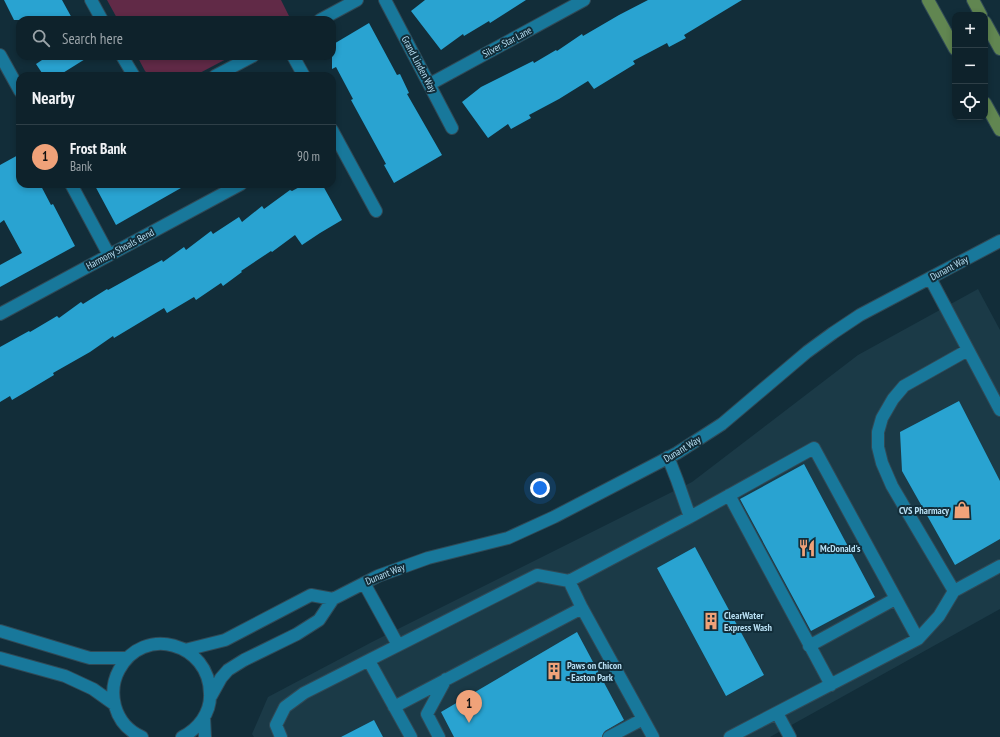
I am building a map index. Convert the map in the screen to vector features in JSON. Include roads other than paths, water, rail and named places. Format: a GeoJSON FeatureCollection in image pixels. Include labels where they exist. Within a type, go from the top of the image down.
{"type":"FeatureCollection","features":[{"type":"Feature","properties":{"kind":"main road"},"geometry":{"type":"LineString","coordinates":[[928,0],[954,48]]}},
{"type":"Feature","properties":{"kind":"main road"},"geometry":{"type":"LineString","coordinates":[[973,0],[979,12]]}},
{"type":"Feature","properties":{"kind":"main road"},"geometry":{"type":"LineString","coordinates":[[988,27],[1000,49]]}},
{"type":"Feature","properties":{"kind":"main road"},"geometry":{"type":"LineString","coordinates":[[988,108],[1000,130]]}},
{"type":"Feature","properties":{"kind":"street"},"geometry":{"type":"LineString","coordinates":[[91,0],[100,16]]}},
{"type":"Feature","properties":{"kind":"street"},"geometry":{"type":"LineString","coordinates":[[327,16],[357,0]]}},
{"type":"Feature","properties":{"kind":"street","name":"Grand Linden Way"},"geometry":{"type":"LineString","coordinates":[[385,0],[452,128]]}},
{"type":"Feature","properties":{"kind":"street","name":"Silver Star Lane"},"geometry":{"type":"LineString","coordinates":[[430,84],[584,0]]}},
{"type":"Feature","properties":{"kind":"street"},"geometry":{"type":"LineString","coordinates":[[0,55],[16,85]]}},
{"type":"Feature","properties":{"kind":"street"},"geometry":{"type":"LineString","coordinates":[[124,60],[132,72]]}},
{"type":"Feature","properties":{"kind":"street"},"geometry":{"type":"LineString","coordinates":[[223,72],[245,60]]}},
{"type":"Feature","properties":{"kind":"street"},"geometry":{"type":"LineString","coordinates":[[295,60],[302,72]]}},
{"type":"Feature","properties":{"kind":"street"},"geometry":{"type":"LineString","coordinates":[[336,138],[376,211]]}},
{"type":"Feature","properties":{"kind":"street"},"geometry":{"type":"LineString","coordinates":[[73,188],[109,254]]}},
{"type":"Feature","properties":{"kind":"street","name":"Harmony Shoals Bend"},"geometry":{"type":"LineString","coordinates":[[0,314],[233,188]]}},
{"type":"Feature","properties":{"kind":"street","name":"Dunant Way"},"geometry":{"type":"LineString","coordinates":[[211,696],[221,678],[228,670],[244,660],[297,634],[319,620],[333,599],[364,583],[428,558],[508,538],[554,517],[668,458],[722,424],[807,352],[860,315],[1000,241]]}},
{"type":"Feature","properties":{"kind":"street"},"geometry":{"type":"LineString","coordinates":[[930,278],[1000,410]]}},
{"type":"Feature","properties":{"kind":"street"},"geometry":{"type":"LineString","coordinates":[[954,591],[892,486],[882,463],[878,447],[878,432],[882,418],[892,399],[904,386],[968,350]]}},
{"type":"Feature","properties":{"kind":"street"},"geometry":{"type":"LineString","coordinates":[[282,737],[276,725],[285,707],[304,693],[537,575],[569,582],[814,448],[918,639]]}},
{"type":"Feature","properties":{"kind":"street"},"geometry":{"type":"LineString","coordinates":[[668,458],[690,517]]}},
{"type":"Feature","properties":{"kind":"street"},"geometry":{"type":"LineString","coordinates":[[729,495],[831,685]]}},
{"type":"Feature","properties":{"kind":"street"},"geometry":{"type":"LineString","coordinates":[[730,737],[918,639],[938,616],[954,591],[1000,566]]}},
{"type":"Feature","properties":{"kind":"street"},"geometry":{"type":"LineString","coordinates":[[569,582],[653,737]]}},
{"type":"Feature","properties":{"kind":"street"},"geometry":{"type":"LineString","coordinates":[[364,583],[398,646]]}},
{"type":"Feature","properties":{"kind":"street"},"geometry":{"type":"LineString","coordinates":[[185,650],[226,640],[311,595],[333,599]]}},
{"type":"Feature","properties":{"kind":"street"},"geometry":{"type":"LineString","coordinates":[[809,646],[895,599]]}},
{"type":"Feature","properties":{"kind":"street"},"geometry":{"type":"LineString","coordinates":[[394,706],[582,608]]}},
{"type":"Feature","properties":{"kind":"street"},"geometry":{"type":"LineString","coordinates":[[0,631],[83,656],[127,658]]}},
{"type":"Feature","properties":{"kind":"street"},"geometry":{"type":"LineString","coordinates":[[142,737],[129,729],[122,722],[114,704],[114,685],[116,675],[127,658],[141,649],[157,644],[168,644],[185,650],[197,658],[208,676],[211,696],[203,723],[206,737]]}},
{"type":"Feature","properties":{"kind":"street"},"geometry":{"type":"LineString","coordinates":[[0,658],[65,676],[93,689],[114,704]]}},
{"type":"Feature","properties":{"kind":"street"},"geometry":{"type":"LineString","coordinates":[[368,661],[411,737]]}},
{"type":"Feature","properties":{"kind":"street"},"geometry":{"type":"LineString","coordinates":[[439,737],[427,714],[446,679]]}},
{"type":"Feature","properties":{"kind":"street"},"geometry":{"type":"LineString","coordinates":[[777,713],[790,737]]}},
{"type":"Feature","properties":{"kind":"street"},"geometry":{"type":"LineString","coordinates":[[182,737],[191,732],[204,718]]}},
{"type":"Feature","properties":{"kind":"street"},"geometry":{"type":"LineString","coordinates":[[609,737],[643,719]]}},
{"type":"Feature","properties":{"kind":"place","name":"CVS Pharmacy"},"geometry":{"type":"Point","coordinates":[962,510]}},
{"type":"Feature","properties":{"kind":"place","name":"McDonald's"},"geometry":{"type":"Point","coordinates":[807,548]}},
{"type":"Feature","properties":{"kind":"place","name":"ClearWater Express Wash"},"geometry":{"type":"Point","coordinates":[711,621]}},
{"type":"Feature","properties":{"kind":"place","name":"Paws on Chicon - Easton Park"},"geometry":{"type":"Point","coordinates":[554,671]}},
{"type":"Feature","properties":{"kind":"place","name":"Frost Bank"},"geometry":{"type":"Point","coordinates":[469,723]}}]}
